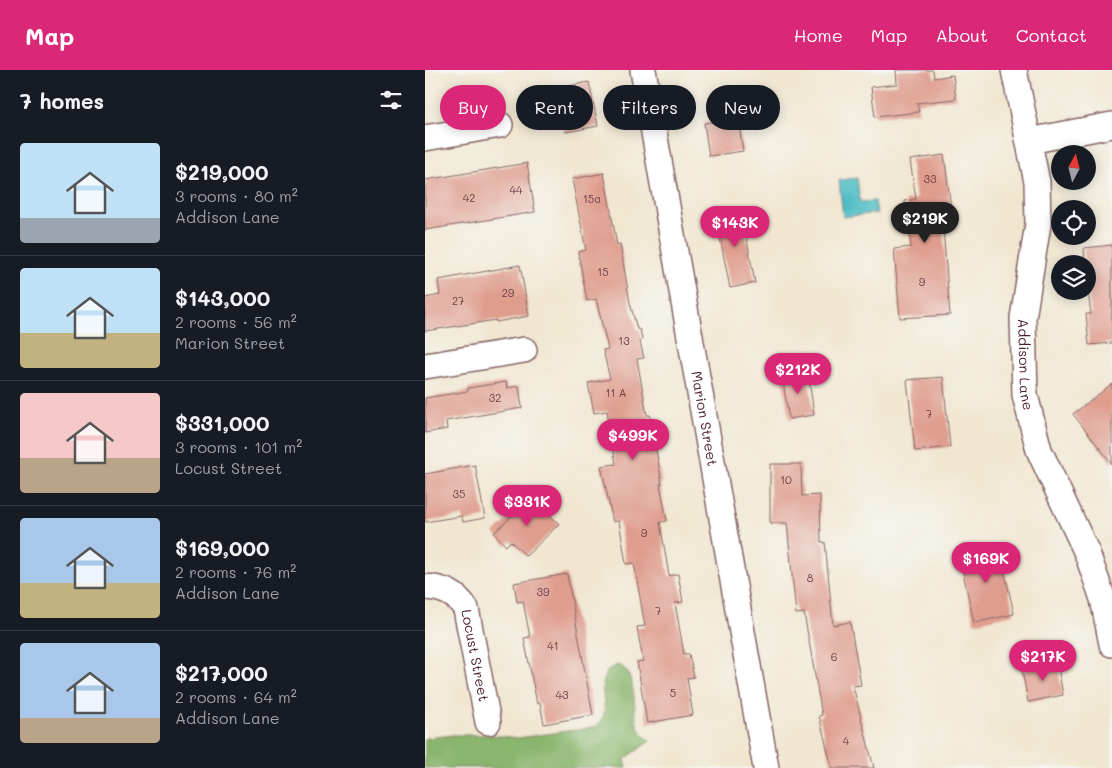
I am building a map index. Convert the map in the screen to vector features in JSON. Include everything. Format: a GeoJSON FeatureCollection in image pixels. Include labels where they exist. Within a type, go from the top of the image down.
{"type":"FeatureCollection","features":[{"type":"Feature","properties":{"kind":"street","name":"Marion Street"},"geometry":{"type":"LineString","coordinates":[[643,70],[766,768]]}},
{"type":"Feature","properties":{"kind":"street","name":"Addison Lane"},"geometry":{"type":"LineString","coordinates":[[1014,70],[1037,182],[1037,224],[1023,318],[1025,395],[1039,450],[1087,553],[1103,599],[1112,644]]}},
{"type":"Feature","properties":{"kind":"street"},"geometry":{"type":"LineString","coordinates":[[1029,141],[1112,125]]}},
{"type":"Feature","properties":{"kind":"street"},"geometry":{"type":"LineString","coordinates":[[425,138],[471,130]]}},
{"type":"Feature","properties":{"kind":"street"},"geometry":{"type":"LineString","coordinates":[[425,366],[524,350]]}},
{"type":"Feature","properties":{"kind":"street","name":"Locust Street"},"geometry":{"type":"LineString","coordinates":[[425,587],[453,594],[466,609],[488,722]]}},
{"type":"Feature","properties":{"kind":"green space"},"geometry":{"type":"Polygon","coordinates":[[[618,665],[629,675],[632,682],[638,726],[650,741],[625,759],[627,768],[425,768],[425,739],[427,738],[453,735],[492,735],[518,738],[596,727],[604,714],[603,685],[606,673],[618,665]]]}},
{"type":"Feature","properties":{"kind":"water"},"geometry":{"type":"Polygon","coordinates":[[[857,178],[860,202],[875,201],[877,213],[843,217],[839,180],[857,178]]]}},
{"type":"Feature","properties":{"kind":"building"},"geometry":{"type":"Polygon","coordinates":[[[896,70],[933,70],[934,78],[953,75],[956,99],[917,103],[919,112],[875,117],[871,87],[897,84],[896,70]]]}},
{"type":"Feature","properties":{"kind":"building"},"geometry":{"type":"Polygon","coordinates":[[[589,82],[590,85],[574,85],[589,82]]]}},
{"type":"Feature","properties":{"kind":"building"},"geometry":{"type":"Polygon","coordinates":[[[593,102],[598,126],[593,127],[593,102]]]}},
{"type":"Feature","properties":{"kind":"building"},"geometry":{"type":"Polygon","coordinates":[[[704,123],[706,123],[706,130],[740,130],[743,151],[709,156],[704,123]]]}},
{"type":"Feature","properties":{"kind":"building"},"geometry":{"type":"Polygon","coordinates":[[[944,155],[952,215],[942,216],[950,315],[900,318],[894,249],[911,247],[905,201],[916,199],[910,160],[944,155]]]}},
{"type":"Feature","properties":{"kind":"building"},"geometry":{"type":"Polygon","coordinates":[[[527,163],[535,212],[425,230],[425,180],[527,163]]]}},
{"type":"Feature","properties":{"kind":"building"},"geometry":{"type":"Polygon","coordinates":[[[604,173],[617,245],[620,244],[630,303],[637,329],[640,330],[642,339],[640,342],[644,358],[637,359],[647,415],[650,415],[667,521],[660,522],[669,576],[678,574],[683,602],[675,603],[684,654],[689,654],[694,677],[687,678],[693,715],[647,723],[637,662],[643,661],[637,627],[645,626],[634,563],[626,564],[619,521],[613,522],[601,466],[616,464],[607,411],[594,413],[588,383],[610,379],[603,350],[608,349],[596,299],[587,301],[578,252],[586,250],[572,179],[604,173]]]}},
{"type":"Feature","properties":{"kind":"building"},"geometry":{"type":"Polygon","coordinates":[[[741,208],[755,283],[730,288],[715,212],[741,208]]]}},
{"type":"Feature","properties":{"kind":"building"},"geometry":{"type":"Polygon","coordinates":[[[1112,245],[1112,343],[1089,345],[1086,314],[1091,314],[1089,300],[1096,300],[1096,255],[1084,255],[1084,248],[1112,245]]]}},
{"type":"Feature","properties":{"kind":"building"},"geometry":{"type":"Polygon","coordinates":[[[520,265],[529,316],[425,331],[425,298],[440,295],[438,280],[520,265]]]}},
{"type":"Feature","properties":{"kind":"building"},"geometry":{"type":"Polygon","coordinates":[[[808,372],[814,415],[789,419],[782,376],[808,372]]]}},
{"type":"Feature","properties":{"kind":"building"},"geometry":{"type":"Polygon","coordinates":[[[943,377],[950,447],[915,451],[907,380],[943,377]]]}},
{"type":"Feature","properties":{"kind":"building"},"geometry":{"type":"Polygon","coordinates":[[[506,382],[507,388],[519,386],[522,408],[446,421],[447,429],[425,433],[425,398],[506,382]]]}},
{"type":"Feature","properties":{"kind":"building"},"geometry":{"type":"Polygon","coordinates":[[[1112,384],[1112,464],[1073,414],[1112,384]]]}},
{"type":"Feature","properties":{"kind":"building"},"geometry":{"type":"Polygon","coordinates":[[[770,464],[801,464],[802,496],[820,495],[821,542],[825,542],[833,625],[850,622],[861,685],[853,686],[874,768],[832,768],[819,716],[822,715],[804,613],[796,614],[787,523],[770,523],[770,464]]]}},
{"type":"Feature","properties":{"kind":"building"},"geometry":{"type":"Polygon","coordinates":[[[475,465],[485,518],[463,522],[462,516],[425,522],[425,474],[475,465]]]}},
{"type":"Feature","properties":{"kind":"building"},"geometry":{"type":"Polygon","coordinates":[[[532,497],[559,524],[526,556],[511,541],[506,546],[494,533],[532,497]]]}},
{"type":"Feature","properties":{"kind":"building"},"geometry":{"type":"Polygon","coordinates":[[[999,546],[1014,614],[974,623],[959,554],[999,546]]]}},
{"type":"Feature","properties":{"kind":"building"},"geometry":{"type":"Polygon","coordinates":[[[567,574],[593,715],[544,724],[540,703],[537,704],[524,638],[530,637],[523,601],[517,602],[514,583],[567,574]]]}},
{"type":"Feature","properties":{"kind":"building"},"geometry":{"type":"Polygon","coordinates":[[[1057,662],[1063,695],[1028,702],[1022,670],[1057,662]]]}}]}
